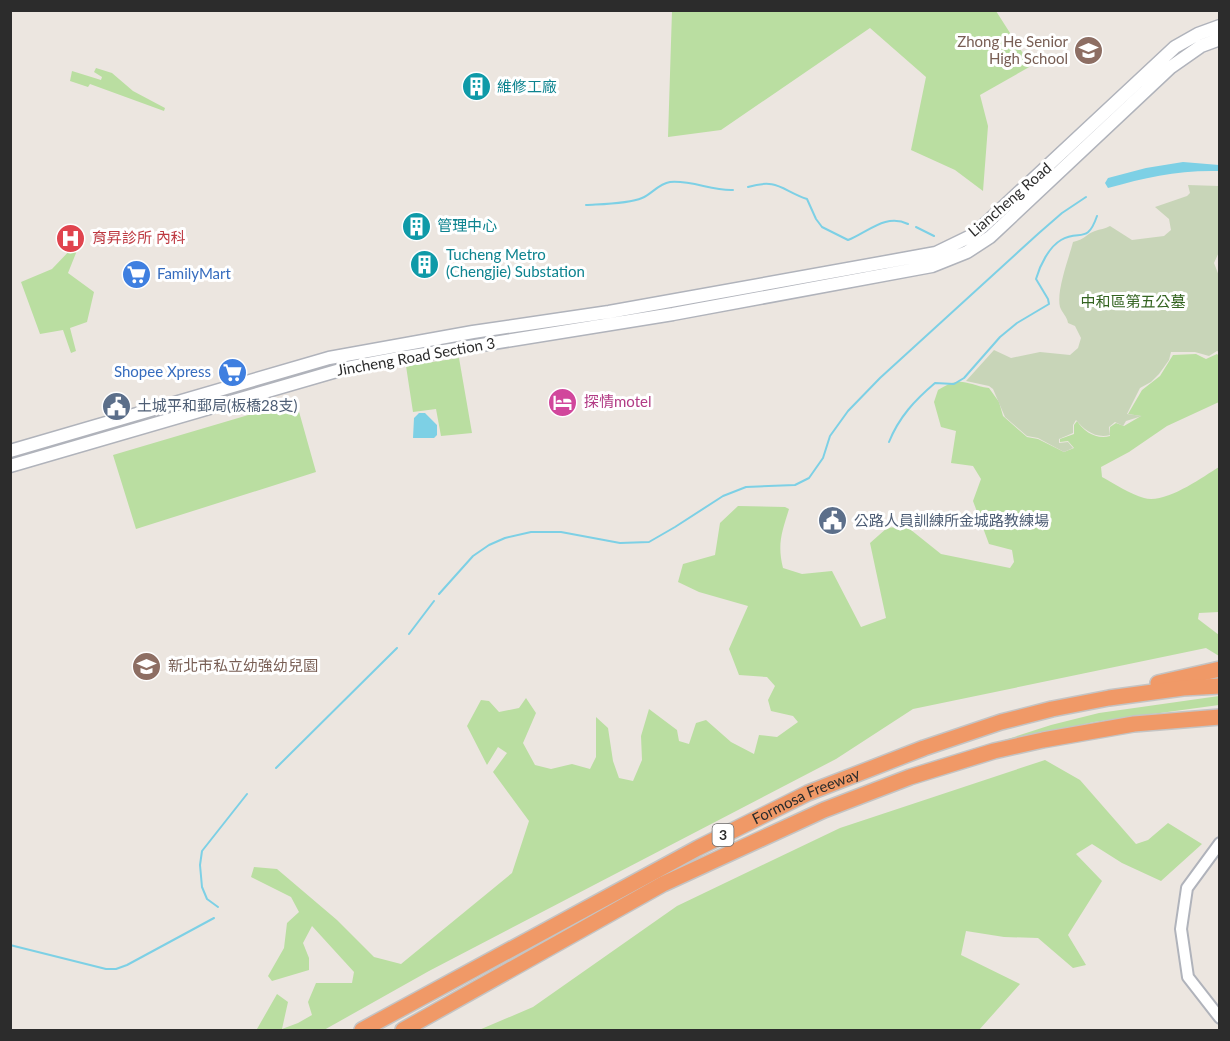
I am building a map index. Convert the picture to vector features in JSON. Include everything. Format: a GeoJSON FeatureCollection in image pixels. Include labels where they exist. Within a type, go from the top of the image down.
{"type":"FeatureCollection","features":[{"type":"Feature","properties":{"kind":"highway"},"geometry":{"type":"LineString","coordinates":[[1109,698],[1168,680],[1220,669]]}},
{"type":"Feature","properties":{"kind":"highway","name":"Formosa Freeway"},"geometry":{"type":"LineString","coordinates":[[362,1030],[698,848],[808,793],[924,748],[1001,722],[1109,698],[1183,688],[1220,686]]}},
{"type":"Feature","properties":{"kind":"highway","name":"Formosa Freeway"},"geometry":{"type":"LineString","coordinates":[[403,1030],[663,884],[824,810],[910,777],[994,751],[1043,740],[1134,724],[1220,717]]}},
{"type":"Feature","properties":{"kind":"highway"},"geometry":{"type":"LineString","coordinates":[[1134,724],[1220,723]]}},
{"type":"Feature","properties":{"kind":"main road","name":"Liancheng Road"},"geometry":{"type":"LineString","coordinates":[[758,291],[921,257],[950,248],[984,225],[1175,47],[1198,34],[1220,26]]}},
{"type":"Feature","properties":{"kind":"main road","name":"Liancheng Road"},"geometry":{"type":"LineString","coordinates":[[758,291],[932,266],[967,252],[990,237],[1171,67],[1201,46],[1220,39]]}},
{"type":"Feature","properties":{"kind":"main road","name":"Jincheng Road Section 3"},"geometry":{"type":"LineString","coordinates":[[10,451],[330,358],[758,291]]}},
{"type":"Feature","properties":{"kind":"main road","name":"Jincheng Road Section 3"},"geometry":{"type":"LineString","coordinates":[[10,466],[347,368],[673,314],[758,291]]}},
{"type":"Feature","properties":{"kind":"street"},"geometry":{"type":"LineString","coordinates":[[1220,843],[1187,888],[1181,929],[1188,977],[1220,1018]]}},
{"type":"Feature","properties":{"kind":"green space"},"geometry":{"type":"Polygon","coordinates":[[[672,11],[996,11],[1031,66],[980,95],[988,126],[983,191],[955,170],[911,150],[926,77],[870,28],[721,130],[668,137],[672,11]]]}},
{"type":"Feature","properties":{"kind":"green space"},"geometry":{"type":"Polygon","coordinates":[[[96,68],[112,73],[133,91],[165,108],[164,111],[90,84],[88,87],[70,81],[72,71],[101,80],[102,77],[94,72],[96,68]]]}},
{"type":"Feature","properties":{"kind":"green space","name":"中和區第五公墓"},"geometry":{"type":"Polygon","coordinates":[[[1188,185],[1219,186],[1219,252],[1214,263],[1219,276],[1219,352],[1209,356],[1195,352],[1171,352],[1169,360],[1159,374],[1140,388],[1127,414],[1142,416],[1126,421],[1123,426],[1115,422],[1109,427],[1110,435],[1100,436],[1091,433],[1076,420],[1073,433],[1059,439],[1059,443],[1068,442],[1073,448],[1064,452],[1038,438],[1027,436],[1005,417],[993,389],[966,381],[994,350],[1011,358],[1040,352],[1070,355],[1078,348],[1081,338],[1075,326],[1068,323],[1059,300],[1061,284],[1073,242],[1110,226],[1132,240],[1164,236],[1171,230],[1169,219],[1155,207],[1187,196],[1190,193],[1188,185]]]}},
{"type":"Feature","properties":{"kind":"green space"},"geometry":{"type":"Polygon","coordinates":[[[74,246],[78,248],[68,273],[94,292],[87,322],[70,328],[76,351],[71,353],[63,330],[40,334],[21,282],[52,269],[74,246]]]}},
{"type":"Feature","properties":{"kind":"green space"},"geometry":{"type":"Polygon","coordinates":[[[1196,354],[1206,359],[1217,354],[1219,356],[1219,402],[1167,426],[1129,452],[1101,467],[1102,477],[1133,494],[1153,499],[1173,494],[1219,467],[1219,612],[1199,613],[1198,619],[1219,635],[1219,656],[1206,648],[913,709],[836,759],[429,971],[324,1030],[254,1030],[257,1029],[277,994],[288,1002],[282,1029],[312,1015],[308,1002],[316,983],[352,983],[354,972],[312,926],[303,943],[309,958],[309,970],[272,981],[268,976],[284,948],[287,923],[299,912],[291,897],[251,877],[254,867],[277,869],[337,920],[374,957],[401,964],[512,873],[529,821],[493,772],[507,753],[498,747],[487,765],[467,726],[481,700],[489,701],[499,712],[519,708],[526,698],[536,713],[523,743],[535,765],[551,769],[572,764],[590,769],[596,757],[596,717],[608,728],[613,761],[619,778],[633,781],[642,760],[641,736],[649,709],[677,730],[679,741],[689,744],[696,723],[706,720],[731,742],[754,754],[759,735],[777,737],[798,722],[793,716],[771,711],[768,700],[775,686],[767,677],[739,675],[729,649],[748,606],[699,592],[678,582],[683,564],[715,555],[720,523],[738,506],[789,509],[780,545],[783,568],[802,574],[832,571],[861,627],[886,618],[870,543],[887,528],[906,526],[941,554],[1010,568],[1014,562],[1012,550],[989,544],[973,501],[981,479],[973,466],[951,463],[956,431],[941,427],[934,402],[938,390],[958,382],[989,388],[999,402],[1003,416],[1027,437],[1038,439],[1064,452],[1074,448],[1068,441],[1060,442],[1060,439],[1074,434],[1074,425],[1077,421],[1091,434],[1100,437],[1110,436],[1110,427],[1116,423],[1124,426],[1141,416],[1128,414],[1142,390],[1160,376],[1173,355],[1196,354]]]}},
{"type":"Feature","properties":{"kind":"green space"},"geometry":{"type":"Polygon","coordinates":[[[459,358],[472,433],[441,436],[436,409],[413,412],[406,366],[459,358]]]}},
{"type":"Feature","properties":{"kind":"green space"},"geometry":{"type":"Polygon","coordinates":[[[296,401],[316,472],[136,529],[113,455],[296,401]]]}},
{"type":"Feature","properties":{"kind":"green space"},"geometry":{"type":"Polygon","coordinates":[[[1219,696],[1219,705],[1094,722],[974,750],[1051,725],[1099,713],[1219,696]]]}},
{"type":"Feature","properties":{"kind":"green space"},"geometry":{"type":"Polygon","coordinates":[[[1045,760],[1080,780],[1136,844],[1148,840],[1168,823],[1202,844],[1161,881],[1122,863],[1092,844],[1076,854],[1102,881],[1068,935],[1086,965],[1073,968],[1038,938],[1004,937],[966,931],[961,955],[1020,984],[979,1030],[479,1030],[533,1007],[677,906],[840,828],[1045,760]]]}},
{"type":"Feature","properties":{"kind":"water"},"geometry":{"type":"Polygon","coordinates":[[[1183,162],[1219,165],[1219,171],[1163,175],[1108,188],[1105,183],[1108,178],[1146,168],[1183,162]]]}},
{"type":"Feature","properties":{"kind":"water"},"geometry":{"type":"Polygon","coordinates":[[[419,413],[425,413],[437,425],[437,435],[434,438],[413,438],[414,418],[419,413]]]}},
{"type":"Feature","properties":{"kind":"waterway"},"geometry":{"type":"LineString","coordinates":[[586,205],[636,200],[670,182],[733,190]]}},
{"type":"Feature","properties":{"kind":"waterway"},"geometry":{"type":"LineString","coordinates":[[748,187],[773,184],[807,199],[822,227],[848,240],[885,222],[900,221],[908,224]]}},
{"type":"Feature","properties":{"kind":"waterway"},"geometry":{"type":"LineString","coordinates":[[439,594],[473,556],[505,538],[531,532],[561,532],[620,543],[649,542],[723,496],[746,487],[795,485],[809,478],[823,458],[830,436],[848,411],[880,378],[1039,233],[1062,213],[1086,197]]}},
{"type":"Feature","properties":{"kind":"waterway"},"geometry":{"type":"LineString","coordinates":[[889,442],[908,410],[935,383],[954,384],[964,378],[1000,337],[1017,323],[1049,304],[1036,279],[1043,262],[1061,240],[1082,235],[1090,230],[1097,216]]}},
{"type":"Feature","properties":{"kind":"waterway"},"geometry":{"type":"LineString","coordinates":[[916,227],[934,236]]}},
{"type":"Feature","properties":{"kind":"waterway"},"geometry":{"type":"LineString","coordinates":[[409,634],[434,601]]}},
{"type":"Feature","properties":{"kind":"waterway"},"geometry":{"type":"LineString","coordinates":[[276,768],[397,648]]}},
{"type":"Feature","properties":{"kind":"waterway"},"geometry":{"type":"LineString","coordinates":[[218,907],[207,899],[202,887],[200,865],[202,851],[247,794]]}},
{"type":"Feature","properties":{"kind":"waterway"},"geometry":{"type":"LineString","coordinates":[[10,945],[106,969],[116,969],[214,918]]}},
{"type":"Feature","properties":{"kind":"place","name":"Zhong He Senior High School"},"geometry":{"type":"Point","coordinates":[1089,51]}},
{"type":"Feature","properties":{"kind":"place","name":"維修工廠"},"geometry":{"type":"Point","coordinates":[476,87]}},
{"type":"Feature","properties":{"kind":"place","name":"管理中心"},"geometry":{"type":"Point","coordinates":[416,226]}},
{"type":"Feature","properties":{"kind":"place","name":"育昇診所 內科"},"geometry":{"type":"Point","coordinates":[71,238]}},
{"type":"Feature","properties":{"kind":"place","name":"Tucheng Metro (Chengjie) Substation"},"geometry":{"type":"Point","coordinates":[425,264]}},
{"type":"Feature","properties":{"kind":"place","name":"FamilyMart"},"geometry":{"type":"Point","coordinates":[136,274]}},
{"type":"Feature","properties":{"kind":"place","name":"Shopee Xpress"},"geometry":{"type":"Point","coordinates":[232,372]}},
{"type":"Feature","properties":{"kind":"place","name":"探情motel"},"geometry":{"type":"Point","coordinates":[563,402]}},
{"type":"Feature","properties":{"kind":"place","name":"土城平和郵局(板橋28支)"},"geometry":{"type":"Point","coordinates":[116,406]}},
{"type":"Feature","properties":{"kind":"place","name":"公路人員訓練所金城路教練場"},"geometry":{"type":"Point","coordinates":[833,521]}},
{"type":"Feature","properties":{"kind":"place","name":"新北市私立幼強幼兒園"},"geometry":{"type":"Point","coordinates":[147,666]}}]}
